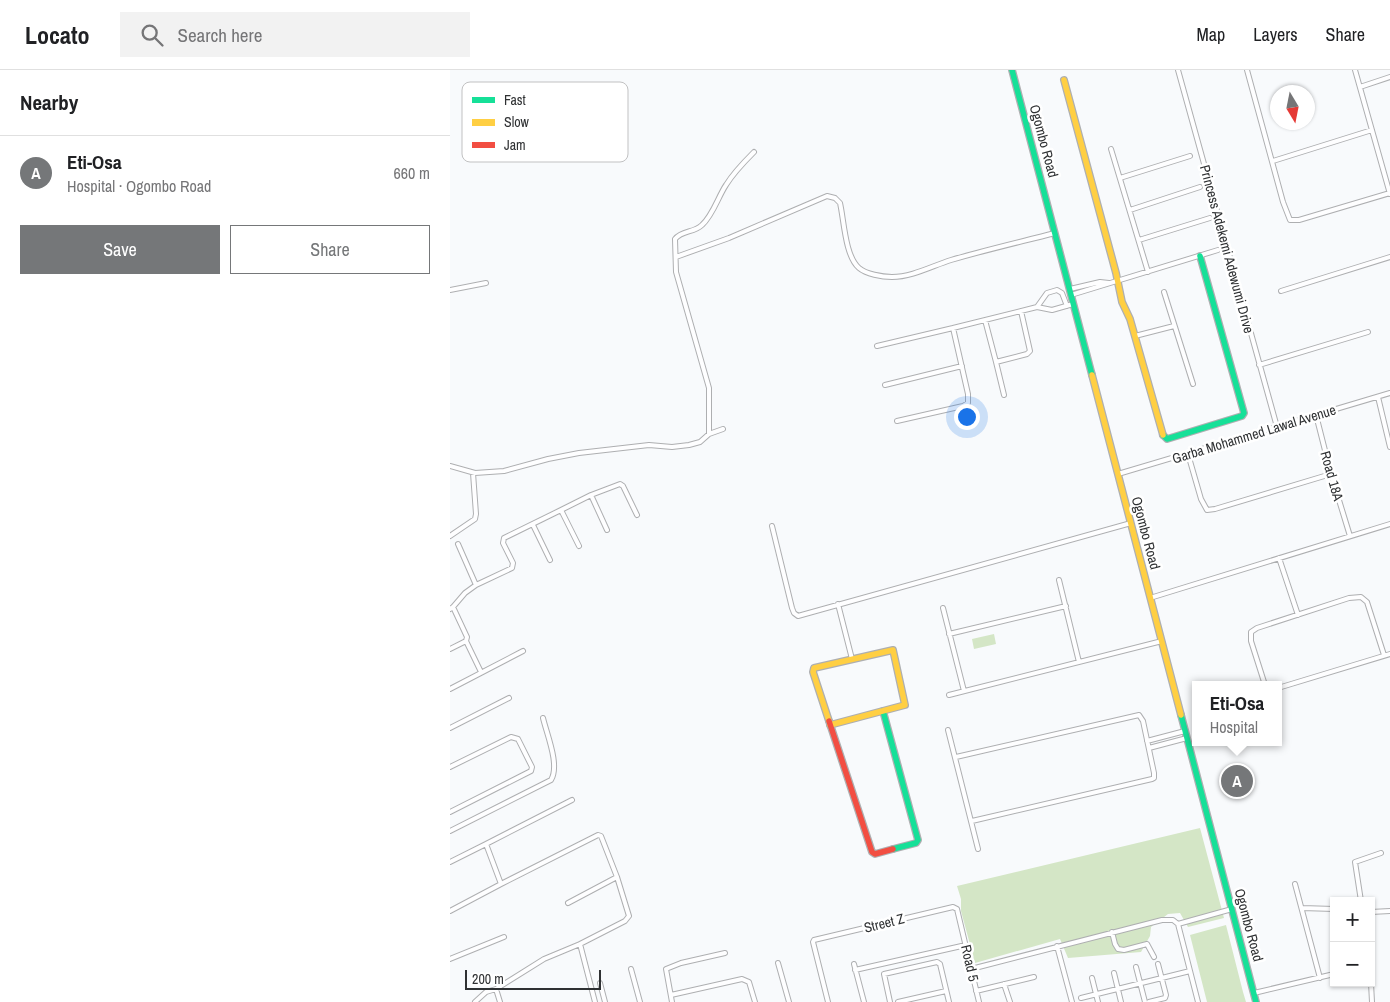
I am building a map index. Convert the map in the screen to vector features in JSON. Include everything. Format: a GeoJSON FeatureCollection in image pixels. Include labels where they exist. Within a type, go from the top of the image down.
{"type":"FeatureCollection","features":[{"type":"Feature","properties":{"kind":"street","name":"Ogombo Road"},"geometry":{"type":"LineString","coordinates":[[1012,70],[1071,292],[1070,305],[1098,394],[1256,1002]]}},
{"type":"Feature","properties":{"kind":"street","name":"Princess Adekemi Adewumi Drive"},"geometry":{"type":"LineString","coordinates":[[1178,70],[1259,365],[1278,427]]}},
{"type":"Feature","properties":{"kind":"street"},"geometry":{"type":"LineString","coordinates":[[1247,70],[1287,215],[1292,221],[1390,194],[1355,70]]}},
{"type":"Feature","properties":{"kind":"street"},"geometry":{"type":"LineString","coordinates":[[1360,87],[1390,77]]}},
{"type":"Feature","properties":{"kind":"street"},"geometry":{"type":"LineString","coordinates":[[1064,80],[1124,308],[1135,336],[1164,438],[1243,415],[1244,411],[1200,256]]}},
{"type":"Feature","properties":{"kind":"street"},"geometry":{"type":"LineString","coordinates":[[1273,160],[1372,130]]}},
{"type":"Feature","properties":{"kind":"street"},"geometry":{"type":"LineString","coordinates":[[1111,149],[1148,272]]}},
{"type":"Feature","properties":{"kind":"street"},"geometry":{"type":"LineString","coordinates":[[709,434],[709,388],[676,272],[675,245],[677,237],[696,229],[704,223],[726,184],[754,152]]}},
{"type":"Feature","properties":{"kind":"street"},"geometry":{"type":"LineString","coordinates":[[1120,178],[1190,156]]}},
{"type":"Feature","properties":{"kind":"street"},"geometry":{"type":"LineString","coordinates":[[1130,210],[1200,187]]}},
{"type":"Feature","properties":{"kind":"street"},"geometry":{"type":"LineString","coordinates":[[676,257],[729,238],[827,196],[835,198],[840,203],[848,246],[857,266],[866,272],[892,277],[1054,233]]}},
{"type":"Feature","properties":{"kind":"street"},"geometry":{"type":"LineString","coordinates":[[1139,240],[1210,218]]}},
{"type":"Feature","properties":{"kind":"street"},"geometry":{"type":"LineString","coordinates":[[1071,292],[1110,283],[1218,250]]}},
{"type":"Feature","properties":{"kind":"street"},"geometry":{"type":"LineString","coordinates":[[1281,290],[1390,257]]}},
{"type":"Feature","properties":{"kind":"street"},"geometry":{"type":"LineString","coordinates":[[450,290],[486,284]]}},
{"type":"Feature","properties":{"kind":"street"},"geometry":{"type":"LineString","coordinates":[[877,346],[1036,307],[1052,310],[1070,305],[1058,290],[1047,293],[1036,307]]}},
{"type":"Feature","properties":{"kind":"street"},"geometry":{"type":"LineString","coordinates":[[1164,292],[1193,384]]}},
{"type":"Feature","properties":{"kind":"street"},"geometry":{"type":"LineString","coordinates":[[996,362],[1029,353],[1030,348],[1020,311]]}},
{"type":"Feature","properties":{"kind":"street"},"geometry":{"type":"LineString","coordinates":[[985,320],[1004,395]]}},
{"type":"Feature","properties":{"kind":"street"},"geometry":{"type":"LineString","coordinates":[[1135,336],[1174,326]]}},
{"type":"Feature","properties":{"kind":"street"},"geometry":{"type":"LineString","coordinates":[[897,421],[963,406],[968,403],[968,394],[953,328]]}},
{"type":"Feature","properties":{"kind":"street"},"geometry":{"type":"LineString","coordinates":[[1259,365],[1368,332]]}},
{"type":"Feature","properties":{"kind":"street"},"geometry":{"type":"LineString","coordinates":[[885,385],[962,366]]}},
{"type":"Feature","properties":{"kind":"street","name":"Garba Mohammed Lawal Avenue"},"geometry":{"type":"LineString","coordinates":[[1118,474],[1390,393]]}},
{"type":"Feature","properties":{"kind":"street"},"geometry":{"type":"LineString","coordinates":[[1378,397],[1390,447]]}},
{"type":"Feature","properties":{"kind":"street","name":"Road 18A"},"geometry":{"type":"LineString","coordinates":[[1316,415],[1330,474],[1350,536]]}},
{"type":"Feature","properties":{"kind":"street"},"geometry":{"type":"LineString","coordinates":[[450,466],[473,473],[504,471],[579,453],[649,445],[682,447],[700,442],[709,434],[723,429]]}},
{"type":"Feature","properties":{"kind":"street"},"geometry":{"type":"LineString","coordinates":[[1188,454],[1206,510],[1215,509],[1330,474]]}},
{"type":"Feature","properties":{"kind":"street"},"geometry":{"type":"LineString","coordinates":[[450,536],[475,519],[473,473]]}},
{"type":"Feature","properties":{"kind":"street"},"geometry":{"type":"LineString","coordinates":[[482,672],[452,608],[465,593],[476,585],[512,568],[513,563],[502,543],[504,538],[620,484],[623,486],[637,515]]}},
{"type":"Feature","properties":{"kind":"street"},"geometry":{"type":"LineString","coordinates":[[591,496],[607,530]]}},
{"type":"Feature","properties":{"kind":"street"},"geometry":{"type":"LineString","coordinates":[[561,510],[579,546]]}},
{"type":"Feature","properties":{"kind":"street"},"geometry":{"type":"LineString","coordinates":[[772,526],[794,614],[798,616],[1131,523]]}},
{"type":"Feature","properties":{"kind":"street"},"geometry":{"type":"LineString","coordinates":[[532,524],[550,560]]}},
{"type":"Feature","properties":{"kind":"street"},"geometry":{"type":"LineString","coordinates":[[1150,598],[1390,524]]}},
{"type":"Feature","properties":{"kind":"street"},"geometry":{"type":"LineString","coordinates":[[458,544],[476,585]]}},
{"type":"Feature","properties":{"kind":"street"},"geometry":{"type":"LineString","coordinates":[[1279,558],[1298,616]]}},
{"type":"Feature","properties":{"kind":"street"},"geometry":{"type":"LineString","coordinates":[[1059,580],[1078,662]]}},
{"type":"Feature","properties":{"kind":"street"},"geometry":{"type":"LineString","coordinates":[[1264,681],[1250,632],[1257,628],[1349,598],[1361,597],[1367,602],[1384,656]]}},
{"type":"Feature","properties":{"kind":"street"},"geometry":{"type":"LineString","coordinates":[[838,604],[852,660]]}},
{"type":"Feature","properties":{"kind":"street"},"geometry":{"type":"LineString","coordinates":[[949,634],[1066,606]]}},
{"type":"Feature","properties":{"kind":"street"},"geometry":{"type":"LineString","coordinates":[[943,608],[964,691]]}},
{"type":"Feature","properties":{"kind":"street"},"geometry":{"type":"LineString","coordinates":[[450,649],[466,641]]}},
{"type":"Feature","properties":{"kind":"street"},"geometry":{"type":"LineString","coordinates":[[949,695],[1162,641]]}},
{"type":"Feature","properties":{"kind":"street"},"geometry":{"type":"LineString","coordinates":[[450,688],[523,650]]}},
{"type":"Feature","properties":{"kind":"street"},"geometry":{"type":"LineString","coordinates":[[830,725],[905,705],[893,650],[813,670],[830,725],[872,852],[875,854],[916,843],[918,840],[883,711]]}},
{"type":"Feature","properties":{"kind":"street"},"geometry":{"type":"LineString","coordinates":[[1282,687],[1390,654]]}},
{"type":"Feature","properties":{"kind":"street"},"geometry":{"type":"LineString","coordinates":[[450,728],[509,698]]}},
{"type":"Feature","properties":{"kind":"street"},"geometry":{"type":"LineString","coordinates":[[956,757],[1139,715],[1142,717],[1154,778],[972,821]]}},
{"type":"Feature","properties":{"kind":"street"},"geometry":{"type":"LineString","coordinates":[[450,831],[551,780],[555,774],[555,764],[543,718]]}},
{"type":"Feature","properties":{"kind":"street"},"geometry":{"type":"LineString","coordinates":[[948,730],[978,848]]}},
{"type":"Feature","properties":{"kind":"street"},"geometry":{"type":"LineString","coordinates":[[1147,741],[1186,734]]}},
{"type":"Feature","properties":{"kind":"street"},"geometry":{"type":"LineString","coordinates":[[1149,748],[1186,734]]}},
{"type":"Feature","properties":{"kind":"street"},"geometry":{"type":"LineString","coordinates":[[450,766],[514,737],[518,739],[532,769],[450,812]]}},
{"type":"Feature","properties":{"kind":"street"},"geometry":{"type":"LineString","coordinates":[[450,862],[572,800]]}},
{"type":"Feature","properties":{"kind":"street"},"geometry":{"type":"LineString","coordinates":[[450,911],[598,835],[603,837],[628,912],[628,919],[580,944],[544,959],[496,989],[486,992],[475,1002]]}},
{"type":"Feature","properties":{"kind":"street"},"geometry":{"type":"LineString","coordinates":[[486,844],[501,884]]}},
{"type":"Feature","properties":{"kind":"street"},"geometry":{"type":"LineString","coordinates":[[1360,897],[1354,863],[1381,853]]}},
{"type":"Feature","properties":{"kind":"street"},"geometry":{"type":"LineString","coordinates":[[568,903],[616,876]]}},
{"type":"Feature","properties":{"kind":"street"},"geometry":{"type":"LineString","coordinates":[[1295,884],[1320,978]]}},
{"type":"Feature","properties":{"kind":"street","name":"Street Z"},"geometry":{"type":"LineString","coordinates":[[828,1002],[816,958],[814,940],[956,907],[961,924]]}},
{"type":"Feature","properties":{"kind":"street"},"geometry":{"type":"LineString","coordinates":[[1302,908],[1330,909]]}},
{"type":"Feature","properties":{"kind":"street"},"geometry":{"type":"LineString","coordinates":[[1178,924],[1232,909]]}},
{"type":"Feature","properties":{"kind":"street"},"geometry":{"type":"LineString","coordinates":[[1375,912],[1390,911]]}},
{"type":"Feature","properties":{"kind":"street"},"geometry":{"type":"LineString","coordinates":[[971,969],[1168,919],[1178,924],[1198,1002]]}},
{"type":"Feature","properties":{"kind":"street","name":"Road 5"},"geometry":{"type":"LineString","coordinates":[[961,924],[979,1002]]}},
{"type":"Feature","properties":{"kind":"street"},"geometry":{"type":"LineString","coordinates":[[1112,932],[1118,950],[1147,944],[1154,957]]}},
{"type":"Feature","properties":{"kind":"street"},"geometry":{"type":"LineString","coordinates":[[450,958],[504,937]]}},
{"type":"Feature","properties":{"kind":"street"},"geometry":{"type":"LineString","coordinates":[[580,944],[595,1002]]}},
{"type":"Feature","properties":{"kind":"street"},"geometry":{"type":"LineString","coordinates":[[855,970],[966,945]]}},
{"type":"Feature","properties":{"kind":"street"},"geometry":{"type":"LineString","coordinates":[[1057,946],[1072,1002]]}},
{"type":"Feature","properties":{"kind":"street"},"geometry":{"type":"LineString","coordinates":[[672,1002],[666,973],[668,968],[724,953]]}},
{"type":"Feature","properties":{"kind":"street"},"geometry":{"type":"LineString","coordinates":[[890,1002],[884,974],[937,962],[940,964],[949,1002]]}},
{"type":"Feature","properties":{"kind":"street"},"geometry":{"type":"LineString","coordinates":[[778,964],[789,1002]]}},
{"type":"Feature","properties":{"kind":"street"},"geometry":{"type":"LineString","coordinates":[[854,964],[864,1002]]}},
{"type":"Feature","properties":{"kind":"street"},"geometry":{"type":"LineString","coordinates":[[1158,964],[1167,1002]]}},
{"type":"Feature","properties":{"kind":"street"},"geometry":{"type":"LineString","coordinates":[[1136,967],[1145,1002]]}},
{"type":"Feature","properties":{"kind":"street"},"geometry":{"type":"LineString","coordinates":[[631,968],[640,1002]]}},
{"type":"Feature","properties":{"kind":"street"},"geometry":{"type":"LineString","coordinates":[[1081,998],[1190,971]]}},
{"type":"Feature","properties":{"kind":"street"},"geometry":{"type":"LineString","coordinates":[[1114,973],[1121,1002]]}},
{"type":"Feature","properties":{"kind":"street"},"geometry":{"type":"LineString","coordinates":[[1254,993],[1330,975]]}},
{"type":"Feature","properties":{"kind":"street"},"geometry":{"type":"LineString","coordinates":[[976,991],[1034,977]]}},
{"type":"Feature","properties":{"kind":"street"},"geometry":{"type":"LineString","coordinates":[[1092,978],[1098,1002]]}},
{"type":"Feature","properties":{"kind":"street"},"geometry":{"type":"LineString","coordinates":[[671,996],[742,979],[749,982],[755,1002]]}},
{"type":"Feature","properties":{"kind":"street"},"geometry":{"type":"LineString","coordinates":[[600,983],[605,1002]]}},
{"type":"Feature","properties":{"kind":"street"},"geometry":{"type":"LineString","coordinates":[[1004,984],[1010,1002]]}},
{"type":"Feature","properties":{"kind":"street"},"geometry":{"type":"LineString","coordinates":[[1371,987],[1372,1002]]}},
{"type":"Feature","properties":{"kind":"street"},"geometry":{"type":"LineString","coordinates":[[496,989],[500,1002]]}},
{"type":"Feature","properties":{"kind":"street"},"geometry":{"type":"LineString","coordinates":[[898,1002],[946,991]]}},
{"type":"Feature","properties":{"kind":"street"},"geometry":{"type":"LineString","coordinates":[[1149,1002],[1165,998],[1166,996]]}},
{"type":"Feature","properties":{"kind":"green space"},"geometry":{"type":"Polygon","coordinates":[[[994,634],[996,644],[974,649],[972,639],[994,634]]]}},
{"type":"Feature","properties":{"kind":"green space"},"geometry":{"type":"Polygon","coordinates":[[[1200,828],[1224,918],[1188,927],[1180,913],[1168,914],[1151,927],[1150,936],[1141,952],[1068,958],[1060,939],[975,963],[961,911],[961,899],[957,886],[1200,828]]]}},
{"type":"Feature","properties":{"kind":"green space"},"geometry":{"type":"Polygon","coordinates":[[[1226,925],[1246,1002],[1207,1002],[1190,935],[1226,925]]]}},
{"type":"Feature","properties":{"kind":"traffic: fast"},"geometry":{"type":"LineString","coordinates":[[1012,70],[1092,375]]}},
{"type":"Feature","properties":{"kind":"traffic: fast"},"geometry":{"type":"LineString","coordinates":[[1163,435],[1167,439],[1242,416],[1244,413],[1200,256]]}},
{"type":"Feature","properties":{"kind":"traffic: fast"},"geometry":{"type":"LineString","coordinates":[[883,711],[918,840],[916,843],[893,849]]}},
{"type":"Feature","properties":{"kind":"traffic: fast"},"geometry":{"type":"LineString","coordinates":[[1181,715],[1256,1002]]}},
{"type":"Feature","properties":{"kind":"traffic: slow"},"geometry":{"type":"LineString","coordinates":[[1064,80],[1116,273],[1122,302],[1130,319],[1163,435]]}},
{"type":"Feature","properties":{"kind":"traffic: slow"},"geometry":{"type":"LineString","coordinates":[[1092,375],[1181,715]]}},
{"type":"Feature","properties":{"kind":"traffic: slow"},"geometry":{"type":"LineString","coordinates":[[829,721],[813,672],[814,668],[893,650],[905,705],[830,725]]}},
{"type":"Feature","properties":{"kind":"traffic: jam"},"geometry":{"type":"LineString","coordinates":[[829,721],[872,852],[875,854],[893,849]]}},
{"type":"Feature","properties":{"kind":"place","name":"Eti-Osa"},"geometry":{"type":"Point","coordinates":[1237,781]}}]}
